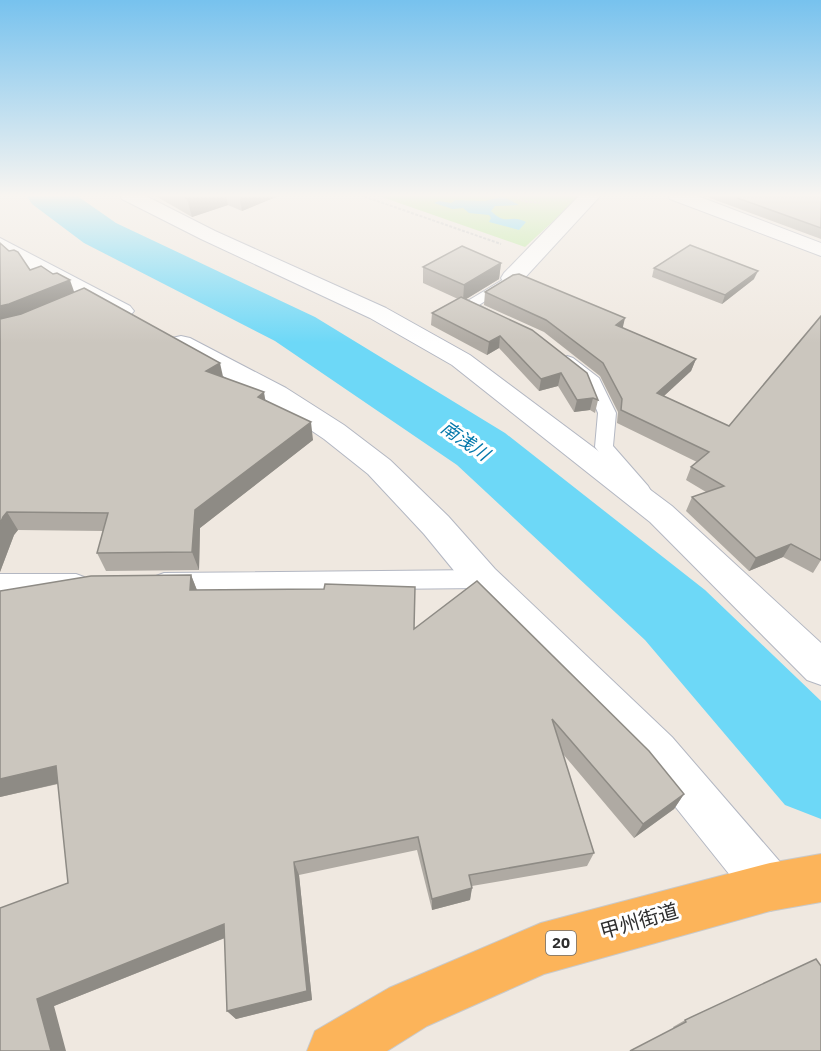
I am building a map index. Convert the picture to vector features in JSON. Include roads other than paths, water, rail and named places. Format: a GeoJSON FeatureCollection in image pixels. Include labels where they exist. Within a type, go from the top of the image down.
{"type":"FeatureCollection","features":[{"type":"Feature","properties":{"kind":"highway","name":"甲州街道"},"geometry":{"type":"LineString","coordinates":[[335,1051],[408,1007],[541,949],[798,882]]}},
{"type":"Feature","properties":{"kind":"street"},"geometry":{"type":"LineString","coordinates":[[0,244],[84,300],[150,326],[276,394],[334,432],[379,467],[436,525],[482,579],[657,752],[798,882]]}},
{"type":"Feature","properties":{"kind":"street"},"geometry":{"type":"LineString","coordinates":[[228,244],[378,313],[461,360],[661,514],[821,668]]}},
{"type":"Feature","properties":{"kind":"street"},"geometry":{"type":"LineString","coordinates":[[512,279],[543,244]]}},
{"type":"Feature","properties":{"kind":"street"},"geometry":{"type":"LineString","coordinates":[[805,244],[821,250]]}},
{"type":"Feature","properties":{"kind":"lane"},"geometry":{"type":"LineString","coordinates":[[508,323],[468,305],[512,279]]}},
{"type":"Feature","properties":{"kind":"lane"},"geometry":{"type":"LineString","coordinates":[[553,349],[592,382],[606,413],[604,447],[661,514]]}},
{"type":"Feature","properties":{"kind":"lane"},"geometry":{"type":"LineString","coordinates":[[140,582],[482,579]]}},
{"type":"Feature","properties":{"kind":"lane"},"geometry":{"type":"LineString","coordinates":[[0,583],[94,582]]}},
{"type":"Feature","properties":{"kind":"waterway","name":"南浅川"},"geometry":{"type":"LineString","coordinates":[[122,244],[295,329],[481,449],[675,615],[821,770]]}}]}
